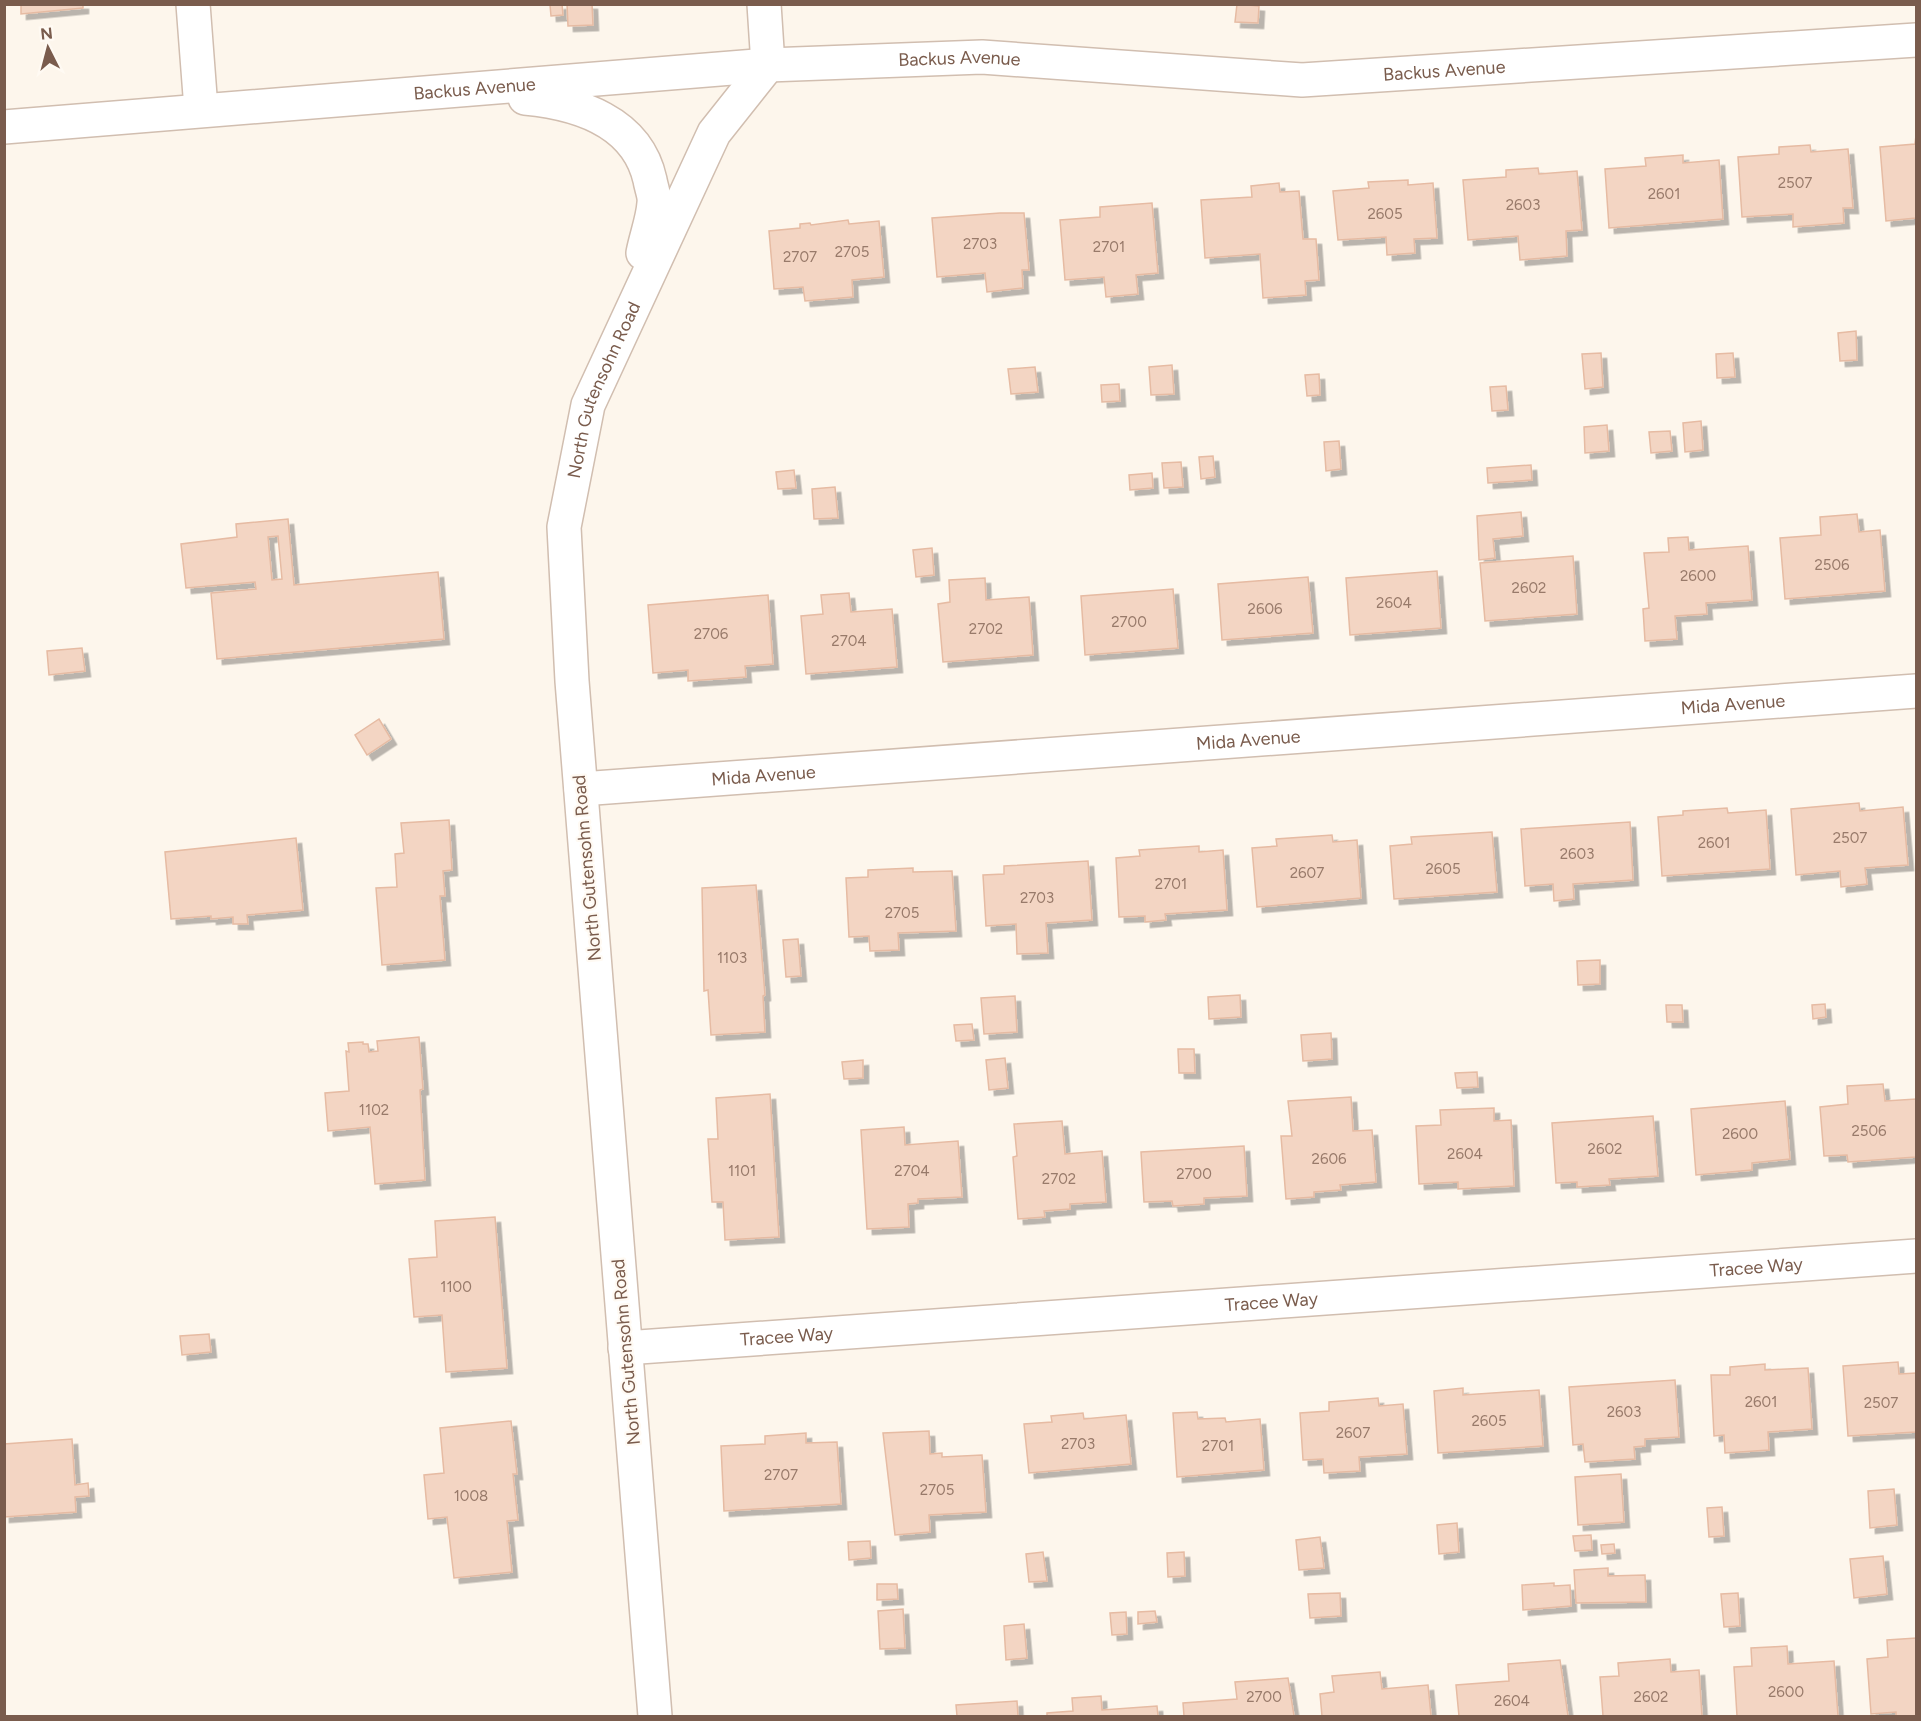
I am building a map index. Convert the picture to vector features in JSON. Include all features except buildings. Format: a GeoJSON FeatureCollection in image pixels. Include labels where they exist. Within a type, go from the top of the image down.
{"type":"FeatureCollection","features":[{"type":"Feature","properties":{"kind":"street"},"geometry":{"type":"LineString","coordinates":[[193,4],[201,109]]}},
{"type":"Feature","properties":{"kind":"street"},"geometry":{"type":"LineString","coordinates":[[764,4],[768,65]]}},
{"type":"Feature","properties":{"kind":"street","name":"Backus Avenue"},"geometry":{"type":"LineString","coordinates":[[4,127],[201,109],[768,65],[982,57],[1302,80],[1917,40]]}},
{"type":"Feature","properties":{"kind":"street","name":"North Gutensohn Road"},"geometry":{"type":"LineString","coordinates":[[655,1716],[581,789],[564,527],[588,405],[714,133],[768,65]]}},
{"type":"Feature","properties":{"kind":"street"},"geometry":{"type":"LineString","coordinates":[[449,90],[560,101],[603,117],[632,141],[647,168],[655,202],[629,313]]}},
{"type":"Feature","properties":{"kind":"street","name":"Mida Avenue"},"geometry":{"type":"LineString","coordinates":[[581,789],[1917,691]]}},
{"type":"Feature","properties":{"kind":"street","name":"Tracee Way"},"geometry":{"type":"LineString","coordinates":[[625,1348],[1917,1256]]}}]}
